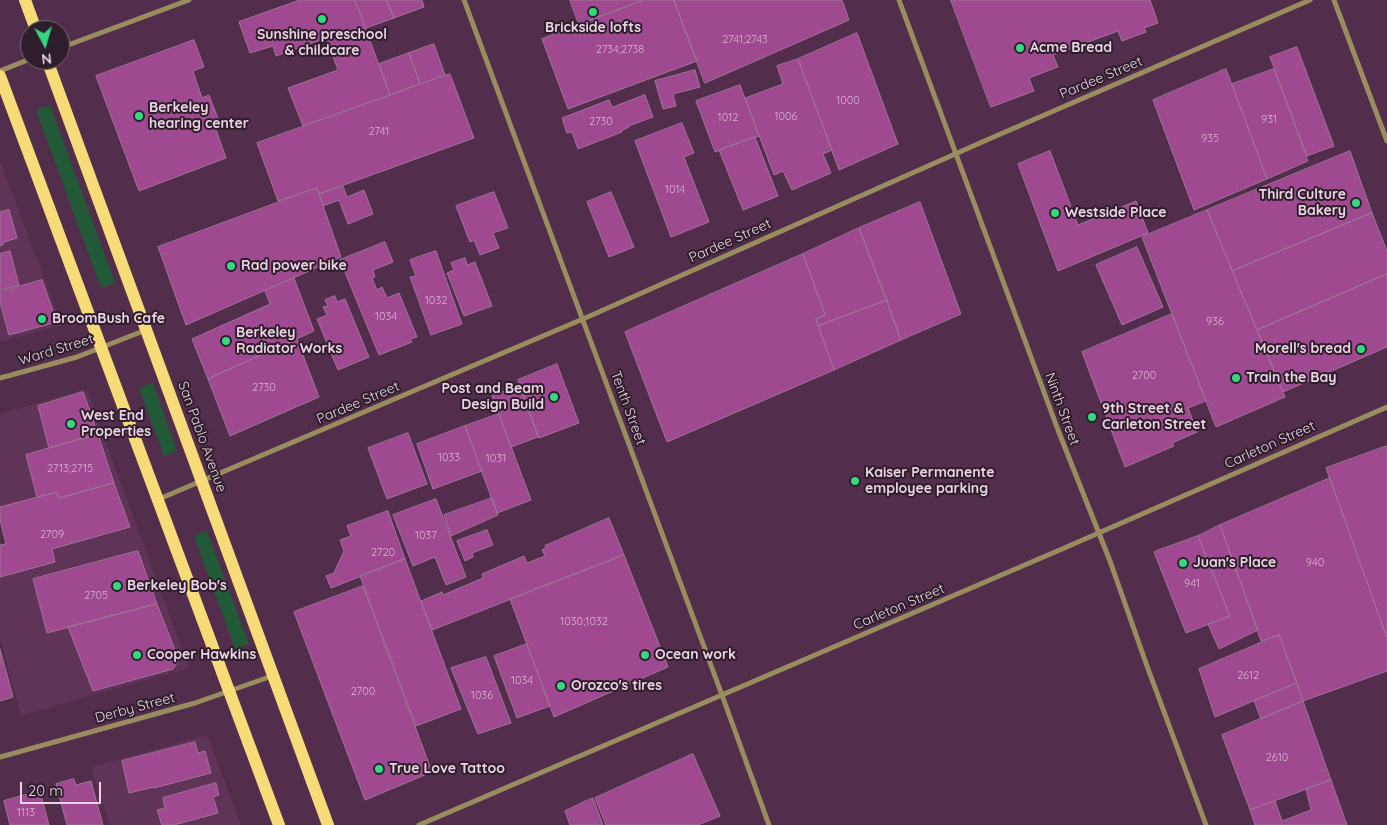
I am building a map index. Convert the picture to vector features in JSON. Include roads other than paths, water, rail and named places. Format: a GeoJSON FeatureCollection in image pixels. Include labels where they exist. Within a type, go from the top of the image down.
{"type":"FeatureCollection","features":[{"type":"Feature","properties":{"kind":"main road"},"geometry":{"type":"LineString","coordinates":[[25,0],[32,20]]}},
{"type":"Feature","properties":{"kind":"main road","name":"San Pablo Avenue"},"geometry":{"type":"LineString","coordinates":[[51,70],[328,825]]}},
{"type":"Feature","properties":{"kind":"main road"},"geometry":{"type":"LineString","coordinates":[[0,76],[279,825]]}},
{"type":"Feature","properties":{"kind":"street"},"geometry":{"type":"LineString","coordinates":[[70,44],[189,0]]}},
{"type":"Feature","properties":{"kind":"street","name":"Tenth Street"},"geometry":{"type":"LineString","coordinates":[[464,0],[722,695],[768,825]]}},
{"type":"Feature","properties":{"kind":"street","name":"Ninth Street"},"geometry":{"type":"LineString","coordinates":[[899,0],[1058,430],[1110,562],[1206,825]]}},
{"type":"Feature","properties":{"kind":"street","name":"Pardee Street"},"geometry":{"type":"LineString","coordinates":[[157,500],[583,319],[956,153],[1310,0]]}},
{"type":"Feature","properties":{"kind":"street"},"geometry":{"type":"LineString","coordinates":[[1334,0],[1387,141]]}},
{"type":"Feature","properties":{"kind":"street"},"geometry":{"type":"LineString","coordinates":[[0,71],[20,63]]}},
{"type":"Feature","properties":{"kind":"street","name":"Ward Street"},"geometry":{"type":"LineString","coordinates":[[0,378],[77,357],[146,330]]}},
{"type":"Feature","properties":{"kind":"street","name":"Carleton Street"},"geometry":{"type":"LineString","coordinates":[[418,825],[1387,406]]}},
{"type":"Feature","properties":{"kind":"street","name":"Derby Street"},"geometry":{"type":"LineString","coordinates":[[0,757],[195,703],[274,675]]}},
{"type":"Feature","properties":{"kind":"place","name":"Brickside lofts"},"geometry":{"type":"Point","coordinates":[593,12]}},
{"type":"Feature","properties":{"kind":"place","name":"Sunshine preschool & childcare"},"geometry":{"type":"Point","coordinates":[322,19]}},
{"type":"Feature","properties":{"kind":"place","name":"Acme Bread"},"geometry":{"type":"Point","coordinates":[1020,48]}},
{"type":"Feature","properties":{"kind":"place","name":"Berkeley hearing center"},"geometry":{"type":"Point","coordinates":[139,116]}},
{"type":"Feature","properties":{"kind":"place","name":"Third Culture Bakery"},"geometry":{"type":"Point","coordinates":[1356,203]}},
{"type":"Feature","properties":{"kind":"place","name":"Westside Place"},"geometry":{"type":"Point","coordinates":[1055,213]}},
{"type":"Feature","properties":{"kind":"place","name":"Rad power bike"},"geometry":{"type":"Point","coordinates":[231,266]}},
{"type":"Feature","properties":{"kind":"place","name":"BroomBush Cafe"},"geometry":{"type":"Point","coordinates":[42,319]}},
{"type":"Feature","properties":{"kind":"place","name":"Berkeley Radiator Works"},"geometry":{"type":"Point","coordinates":[226,341]}},
{"type":"Feature","properties":{"kind":"place","name":"Morell's bread"},"geometry":{"type":"Point","coordinates":[1361,349]}},
{"type":"Feature","properties":{"kind":"place","name":"Train the Bay"},"geometry":{"type":"Point","coordinates":[1236,378]}},
{"type":"Feature","properties":{"kind":"place","name":"Post and Beam Design Build"},"geometry":{"type":"Point","coordinates":[554,397]}},
{"type":"Feature","properties":{"kind":"place","name":"9th Street & Carleton Street"},"geometry":{"type":"Point","coordinates":[1092,417]}},
{"type":"Feature","properties":{"kind":"place","name":"West End Properties"},"geometry":{"type":"Point","coordinates":[71,424]}},
{"type":"Feature","properties":{"kind":"place","name":"Kaiser Permanente employee parking"},"geometry":{"type":"Point","coordinates":[855,481]}},
{"type":"Feature","properties":{"kind":"place","name":"Juan's Place"},"geometry":{"type":"Point","coordinates":[1183,563]}},
{"type":"Feature","properties":{"kind":"place","name":"Berkeley Bob's"},"geometry":{"type":"Point","coordinates":[117,586]}},
{"type":"Feature","properties":{"kind":"place","name":"Cooper Hawkins"},"geometry":{"type":"Point","coordinates":[137,655]}},
{"type":"Feature","properties":{"kind":"place","name":"Ocean work"},"geometry":{"type":"Point","coordinates":[645,655]}},
{"type":"Feature","properties":{"kind":"place","name":"Orozco's tires"},"geometry":{"type":"Point","coordinates":[561,686]}},
{"type":"Feature","properties":{"kind":"place","name":"True Love Tattoo"},"geometry":{"type":"Point","coordinates":[379,769]}}]}
